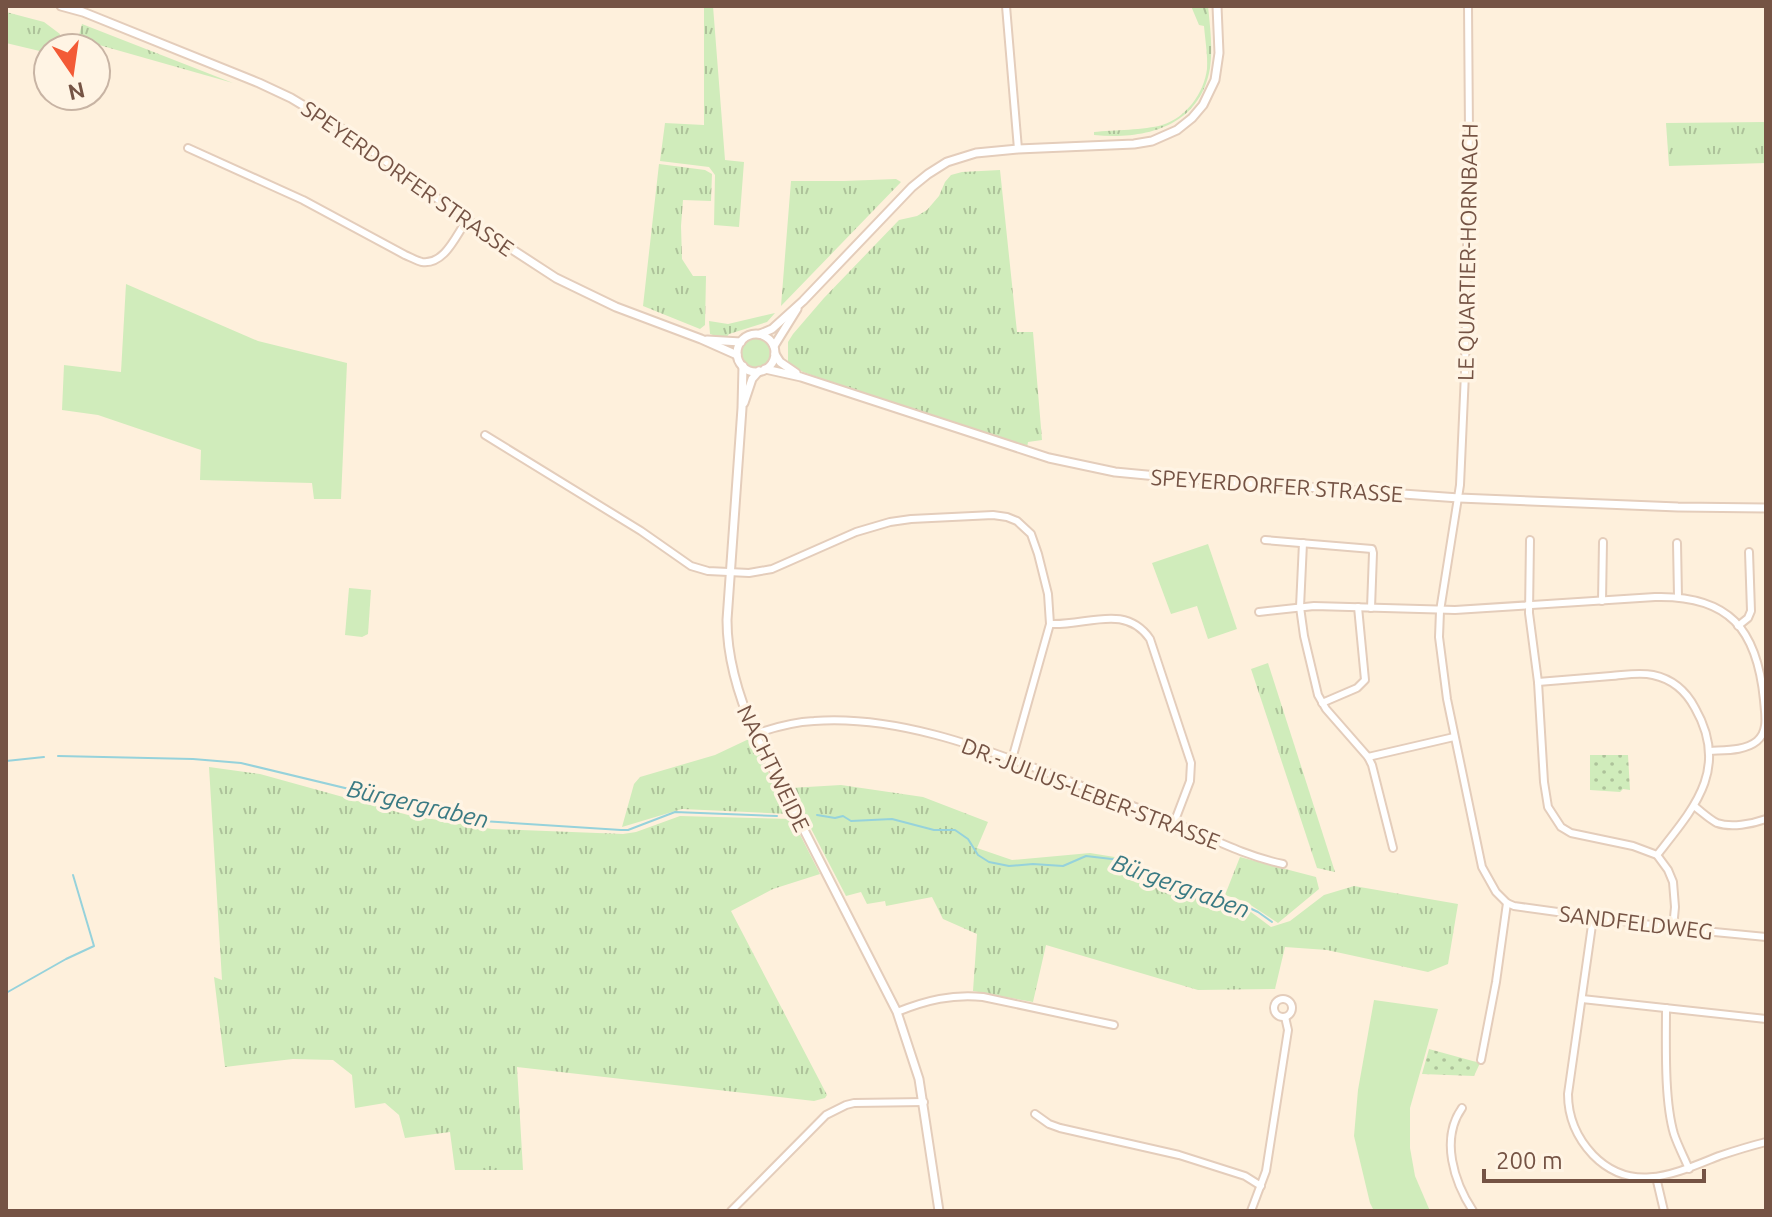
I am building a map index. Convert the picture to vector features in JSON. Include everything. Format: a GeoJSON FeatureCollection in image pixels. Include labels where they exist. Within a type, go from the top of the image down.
{"type":"FeatureCollection","features":[{"type":"Feature","properties":{"kind":"street"},"geometry":{"type":"LineString","coordinates":[[1006,6],[1018,149]]}},
{"type":"Feature","properties":{"kind":"street"},"geometry":{"type":"LineString","coordinates":[[803,301],[774,350],[771,364],[753,371],[743,366],[737,355],[741,342],[749,335],[772,329],[803,301],[912,187],[947,162],[967,155],[1018,149],[1134,144],[1161,138],[1177,130],[1203,105],[1215,80],[1219,53],[1217,6]]}},
{"type":"Feature","properties":{"kind":"street","name":"LE QUARTIER-HORNBACH"},"geometry":{"type":"LineString","coordinates":[[1468,6],[1465,373],[1459,498],[1440,611],[1441,663],[1482,867],[1489,883],[1507,903]]}},
{"type":"Feature","properties":{"kind":"street","name":"SPEYERDORFER STRASSE"},"geometry":{"type":"LineString","coordinates":[[64,7],[291,98],[339,127],[467,220],[537,266],[616,307],[737,355]]}},
{"type":"Feature","properties":{"kind":"street"},"geometry":{"type":"LineString","coordinates":[[188,148],[303,200],[421,262],[434,261],[443,255],[467,220]]}},
{"type":"Feature","properties":{"kind":"street"},"geometry":{"type":"LineString","coordinates":[[760,334],[769,339],[774,350]]}},
{"type":"Feature","properties":{"kind":"street","name":"SPEYERDORFER STRASSE"},"geometry":{"type":"LineString","coordinates":[[701,339],[741,342]]}},
{"type":"Feature","properties":{"kind":"street","name":"SPEYERDORFER STRASSE"},"geometry":{"type":"LineString","coordinates":[[774,350],[780,362],[801,377]]}},
{"type":"Feature","properties":{"kind":"street","name":"NACHTWEIDE"},"geometry":{"type":"LineString","coordinates":[[743,366],[727,620],[728,642],[740,699],[897,1012],[915,1062],[924,1102],[939,1211]]}},
{"type":"Feature","properties":{"kind":"street","name":"SPEYERDORFER STRASSE"},"geometry":{"type":"LineString","coordinates":[[762,370],[801,377],[1073,464],[1115,472],[1459,498],[1766,508]]}},
{"type":"Feature","properties":{"kind":"street","name":"NACHTWEIDE"},"geometry":{"type":"LineString","coordinates":[[742,408],[751,381],[762,370]]}},
{"type":"Feature","properties":{"kind":"street"},"geometry":{"type":"LineString","coordinates":[[485,435],[641,531],[691,566],[708,571],[749,573],[772,569],[856,532],[890,522],[993,515],[1007,517],[1024,526],[1036,545],[1048,594],[1050,624],[1012,759]]}},
{"type":"Feature","properties":{"kind":"street"},"geometry":{"type":"LineString","coordinates":[[1265,540],[1372,549],[1371,608]]}},
{"type":"Feature","properties":{"kind":"street"},"geometry":{"type":"LineString","coordinates":[[1530,540],[1529,605],[1545,790],[1551,814],[1561,827],[1571,833],[1633,846],[1657,855],[1673,882],[1673,928]]}},
{"type":"Feature","properties":{"kind":"street"},"geometry":{"type":"LineString","coordinates":[[1602,601],[1603,542]]}},
{"type":"Feature","properties":{"kind":"street"},"geometry":{"type":"LineString","coordinates":[[1303,543],[1300,607],[1313,675],[1322,703],[1368,757],[1375,770],[1393,848]]}},
{"type":"Feature","properties":{"kind":"street"},"geometry":{"type":"LineString","coordinates":[[1677,543],[1678,597]]}},
{"type":"Feature","properties":{"kind":"street"},"geometry":{"type":"LineString","coordinates":[[1738,626],[1751,611],[1749,552]]}},
{"type":"Feature","properties":{"kind":"street"},"geometry":{"type":"LineString","coordinates":[[1259,612],[1314,606],[1440,611],[1678,597],[1698,600],[1728,616],[1747,637],[1757,658],[1762,682],[1765,726],[1761,737],[1751,745],[1710,751]]}},
{"type":"Feature","properties":{"kind":"street"},"geometry":{"type":"LineString","coordinates":[[1322,703],[1357,688],[1365,680],[1358,607]]}},
{"type":"Feature","properties":{"kind":"street"},"geometry":{"type":"LineString","coordinates":[[1050,624],[1123,619],[1137,624],[1150,639],[1191,763],[1190,781],[1174,823]]}},
{"type":"Feature","properties":{"kind":"street"},"geometry":{"type":"LineString","coordinates":[[1538,682],[1643,673],[1666,679],[1680,689],[1693,705],[1710,751],[1707,778],[1694,806],[1657,855]]}},
{"type":"Feature","properties":{"kind":"street","name":"DR.-JULIUS-LEBER-STRASSE"},"geometry":{"type":"LineString","coordinates":[[755,734],[779,726],[816,720],[886,725],[939,736],[1012,759],[1258,858],[1283,864]]}},
{"type":"Feature","properties":{"kind":"street"},"geometry":{"type":"LineString","coordinates":[[1368,757],[1454,737]]}},
{"type":"Feature","properties":{"kind":"street"},"geometry":{"type":"LineString","coordinates":[[1694,806],[1725,825],[1766,819]]}},
{"type":"Feature","properties":{"kind":"street"},"geometry":{"type":"LineString","coordinates":[[1481,1060],[1507,903]]}},
{"type":"Feature","properties":{"kind":"street","name":"SANDFELDWEG"},"geometry":{"type":"LineString","coordinates":[[1507,903],[1593,918],[1766,937]]}},
{"type":"Feature","properties":{"kind":"street"},"geometry":{"type":"LineString","coordinates":[[1593,918],[1568,1094],[1576,1131],[1591,1153],[1612,1169],[1636,1177],[1656,1177],[1766,1142]]}},
{"type":"Feature","properties":{"kind":"street"},"geometry":{"type":"LineString","coordinates":[[897,1012],[941,998],[968,996],[1114,1025]]}},
{"type":"Feature","properties":{"kind":"street"},"geometry":{"type":"LineString","coordinates":[[1582,999],[1766,1019]]}},
{"type":"Feature","properties":{"kind":"street"},"geometry":{"type":"LineString","coordinates":[[1666,1008],[1671,1122],[1689,1169]]}},
{"type":"Feature","properties":{"kind":"street"},"geometry":{"type":"LineString","coordinates":[[1251,1211],[1266,1171],[1288,1030],[1285,1017]]}},
{"type":"Feature","properties":{"kind":"street"},"geometry":{"type":"LineString","coordinates":[[731,1211],[826,1115],[854,1103],[924,1102]]}},
{"type":"Feature","properties":{"kind":"street"},"geometry":{"type":"LineString","coordinates":[[1462,1108],[1454,1122],[1452,1159],[1457,1183],[1473,1211]]}},
{"type":"Feature","properties":{"kind":"street"},"geometry":{"type":"LineString","coordinates":[[1035,1114],[1060,1128],[1179,1155],[1245,1176],[1261,1186]]}},
{"type":"Feature","properties":{"kind":"street"},"geometry":{"type":"LineString","coordinates":[[1656,1177],[1664,1211]]}},
{"type":"Feature","properties":{"kind":"green space"},"geometry":{"type":"Polygon","coordinates":[[[713,6],[725,160],[744,162],[739,227],[714,225],[715,175],[709,167],[660,161],[665,123],[704,125],[704,7],[713,6]]]}},
{"type":"Feature","properties":{"kind":"green space"},"geometry":{"type":"Polygon","coordinates":[[[1191,6],[1208,6],[1211,45],[1210,68],[1195,104],[1167,126],[1150,132],[1094,135],[1094,132],[1162,125],[1186,111],[1202,87],[1207,64],[1204,26],[1199,25],[1191,6]]]}},
{"type":"Feature","properties":{"kind":"green space"},"geometry":{"type":"Polygon","coordinates":[[[6,12],[44,22],[57,32],[32,32],[32,49],[6,43],[6,12]]]}},
{"type":"Feature","properties":{"kind":"green space"},"geometry":{"type":"Polygon","coordinates":[[[82,24],[102,32],[80,32],[82,24]]]}},
{"type":"Feature","properties":{"kind":"green space"},"geometry":{"type":"Polygon","coordinates":[[[112,36],[233,83],[112,49],[112,36]]]}},
{"type":"Feature","properties":{"kind":"green space"},"geometry":{"type":"Polygon","coordinates":[[[1766,122],[1766,163],[1669,166],[1666,123],[1766,122]]]}},
{"type":"Feature","properties":{"kind":"green space"},"geometry":{"type":"Polygon","coordinates":[[[659,164],[705,170],[712,174],[711,201],[683,200],[682,259],[693,276],[706,276],[705,325],[700,329],[643,306],[659,164]]]}},
{"type":"Feature","properties":{"kind":"green space"},"geometry":{"type":"Polygon","coordinates":[[[1000,170],[1017,332],[1033,332],[1042,440],[1028,442],[1027,448],[803,372],[788,363],[788,342],[793,334],[899,220],[927,210],[951,175],[1000,170]]]}},
{"type":"Feature","properties":{"kind":"green space"},"geometry":{"type":"Polygon","coordinates":[[[896,179],[901,182],[781,306],[791,181],[896,179]]]}},
{"type":"Feature","properties":{"kind":"green space"},"geometry":{"type":"Polygon","coordinates":[[[126,284],[258,341],[347,363],[341,499],[314,499],[312,483],[200,480],[201,450],[98,415],[62,410],[64,365],[121,372],[126,284]]]}},
{"type":"Feature","properties":{"kind":"green space"},"geometry":{"type":"Polygon","coordinates":[[[775,313],[767,322],[729,334],[725,339],[710,334],[709,321],[728,324],[775,313]]]}},
{"type":"Feature","properties":{"kind":"green space"},"geometry":{"type":"Polygon","coordinates":[[[755,338],[766,342],[770,353],[766,364],[755,368],[744,364],[740,353],[744,342],[755,338]]]}},
{"type":"Feature","properties":{"kind":"green space"},"geometry":{"type":"Polygon","coordinates":[[[1208,544],[1237,629],[1208,639],[1197,606],[1171,614],[1152,563],[1208,544]]]}},
{"type":"Feature","properties":{"kind":"green space"},"geometry":{"type":"Polygon","coordinates":[[[349,588],[371,590],[368,634],[362,637],[345,635],[349,588]]]}},
{"type":"Feature","properties":{"kind":"green space"},"geometry":{"type":"Polygon","coordinates":[[[1268,663],[1335,872],[1317,868],[1251,669],[1268,663]]]}},
{"type":"Feature","properties":{"kind":"green space"},"geometry":{"type":"Polygon","coordinates":[[[751,738],[789,814],[682,809],[622,827],[634,784],[640,777],[715,755],[751,738]]]}},
{"type":"Feature","properties":{"kind":"green space"},"geometry":{"type":"Polygon","coordinates":[[[1590,755],[1628,755],[1630,790],[1590,790],[1590,755]]]}},
{"type":"Feature","properties":{"kind":"green space"},"geometry":{"type":"Polygon","coordinates":[[[209,767],[260,774],[408,815],[492,829],[623,834],[680,816],[792,819],[820,874],[773,889],[731,911],[827,1095],[814,1101],[517,1067],[523,1170],[455,1170],[450,1132],[405,1138],[399,1115],[385,1103],[355,1108],[352,1075],[333,1060],[293,1059],[225,1067],[214,977],[222,980],[209,767]]]}},
{"type":"Feature","properties":{"kind":"green space"},"geometry":{"type":"Polygon","coordinates":[[[841,785],[923,797],[988,822],[977,848],[1012,860],[1090,853],[1127,859],[1156,871],[1154,875],[1209,901],[1247,909],[1271,927],[1290,921],[1324,895],[1354,886],[1458,904],[1448,964],[1428,972],[1327,950],[1285,947],[1275,989],[1198,990],[1046,945],[1033,1002],[973,991],[977,934],[943,919],[932,897],[886,906],[885,901],[867,904],[861,892],[846,896],[790,788],[841,785]]]}},
{"type":"Feature","properties":{"kind":"green space"},"geometry":{"type":"Polygon","coordinates":[[[1240,857],[1316,877],[1319,889],[1278,923],[1246,902],[1225,895],[1240,857]]]}},
{"type":"Feature","properties":{"kind":"green space"},"geometry":{"type":"Polygon","coordinates":[[[1374,1000],[1438,1009],[1410,1108],[1410,1148],[1415,1176],[1430,1211],[1374,1211],[1370,1203],[1354,1136],[1358,1090],[1374,1000]]]}},
{"type":"Feature","properties":{"kind":"green space"},"geometry":{"type":"Polygon","coordinates":[[[1429,1049],[1480,1063],[1474,1076],[1422,1074],[1429,1049]]]}},
{"type":"Feature","properties":{"kind":"waterway","name":"Bürgergraben"},"geometry":{"type":"LineString","coordinates":[[58,756],[241,763],[482,821],[628,830],[675,812],[777,816]]}},
{"type":"Feature","properties":{"kind":"waterway","name":"Bürgergraben"},"geometry":{"type":"LineString","coordinates":[[6,761],[44,757]]}},
{"type":"Feature","properties":{"kind":"waterway","name":"Bürgergraben"},"geometry":{"type":"LineString","coordinates":[[817,815],[843,816],[851,821],[892,819],[934,830],[955,830],[968,839],[978,855],[989,862],[1009,866],[1063,866],[1086,856],[1120,860],[1159,874],[1205,897],[1243,905],[1272,922]]}},
{"type":"Feature","properties":{"kind":"waterway"},"geometry":{"type":"LineString","coordinates":[[6,993],[94,946],[73,875]]}}]}
